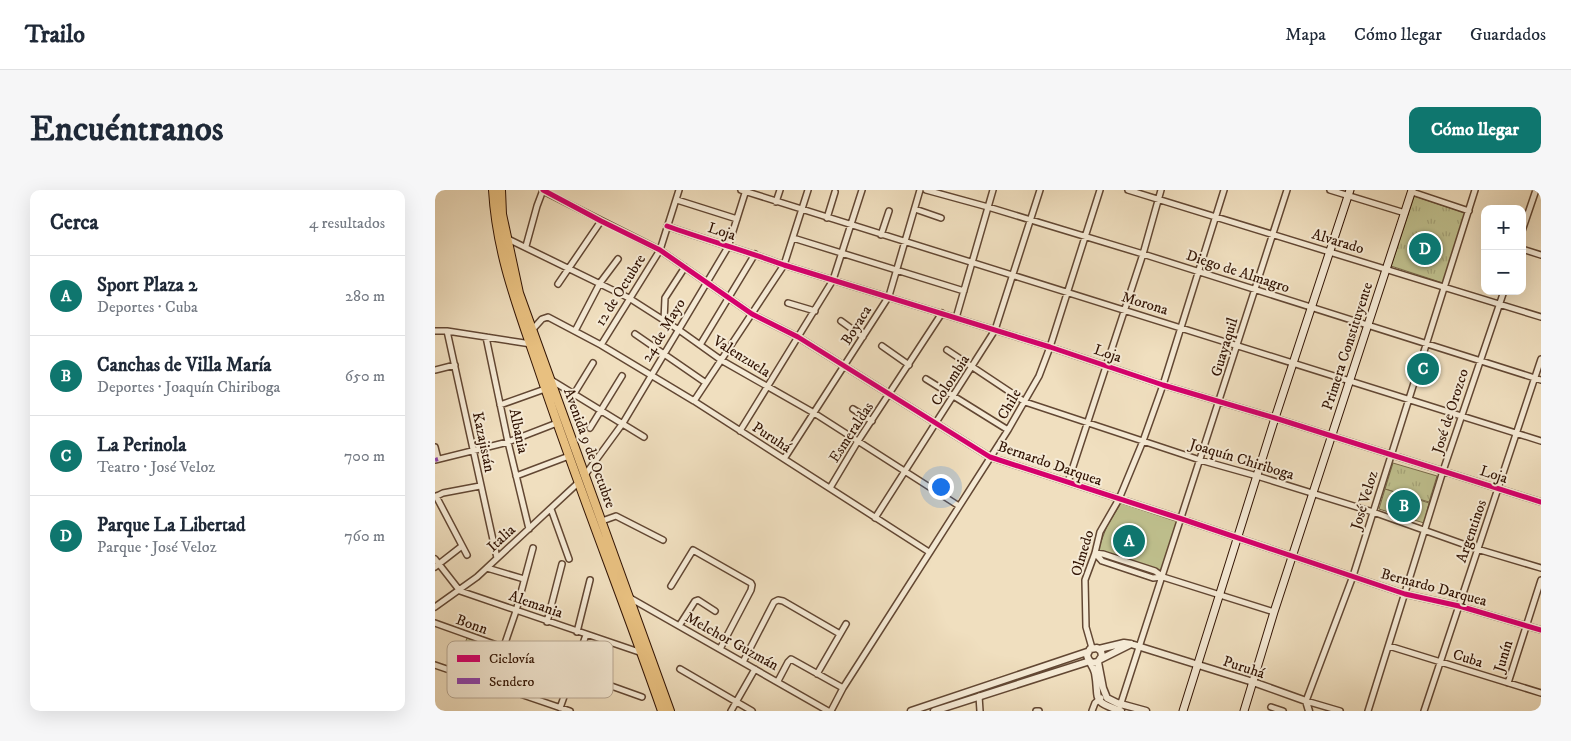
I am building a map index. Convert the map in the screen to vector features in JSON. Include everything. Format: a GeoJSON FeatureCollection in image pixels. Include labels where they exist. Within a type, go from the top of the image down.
{"type":"FeatureCollection","features":[{"type":"Feature","properties":{"kind":"main road","name":"Avenida 9 de Octubre"},"geometry":{"type":"LineString","coordinates":[[493,190],[495,214],[512,295],[550,380],[602,521],[642,653],[662,711]]}},
{"type":"Feature","properties":{"kind":"main road","name":"Avenida 9 de Octubre"},"geometry":{"type":"LineString","coordinates":[[501,190],[506,238],[519,293],[533,329],[534,344],[545,389],[579,482],[670,711]]}},
{"type":"Feature","properties":{"kind":"main road","name":"Primera Constituyente"},"geometry":{"type":"LineString","coordinates":[[1244,711],[1274,612],[1412,191]]}},
{"type":"Feature","properties":{"kind":"main road"},"geometry":{"type":"LineString","coordinates":[[1183,711],[1275,418],[1349,193]]}},
{"type":"Feature","properties":{"kind":"street","name":"12 de Octubre"},"geometry":{"type":"LineString","coordinates":[[601,345],[660,250],[679,190]]}},
{"type":"Feature","properties":{"kind":"street","name":"Morona"},"geometry":{"type":"LineString","coordinates":[[744,190],[801,210],[1124,309],[1541,441]]}},
{"type":"Feature","properties":{"kind":"street","name":"24 de Mayo"},"geometry":{"type":"LineString","coordinates":[[585,475],[623,423],[727,247],[737,219],[744,190]]}},
{"type":"Feature","properties":{"kind":"street"},"geometry":{"type":"LineString","coordinates":[[776,202],[779,190]]}},
{"type":"Feature","properties":{"kind":"street"},"geometry":{"type":"LineString","coordinates":[[694,402],[784,264],[808,190]]}},
{"type":"Feature","properties":{"kind":"street"},"geometry":{"type":"LineString","coordinates":[[740,431],[833,280],[862,190]]}},
{"type":"Feature","properties":{"kind":"street","name":"Boyaca"},"geometry":{"type":"LineString","coordinates":[[784,459],[889,296],[920,190]]}},
{"type":"Feature","properties":{"kind":"street","name":"Diego de Almagro"},"geometry":{"type":"LineString","coordinates":[[927,190],[1143,254],[1538,379]]}},
{"type":"Feature","properties":{"kind":"street"},"geometry":{"type":"LineString","coordinates":[[956,318],[993,190]]}},
{"type":"Feature","properties":{"kind":"street","name":"Colombia"},"geometry":{"type":"LineString","coordinates":[[875,518],[995,330],[1040,190]]}},
{"type":"Feature","properties":{"kind":"street","name":"Chile"},"geometry":{"type":"LineString","coordinates":[[829,711],[1008,430],[1039,376],[1051,347],[1100,190]]}},
{"type":"Feature","properties":{"kind":"street","name":"Alvarado"},"geometry":{"type":"LineString","coordinates":[[1128,190],[1541,317]]}},
{"type":"Feature","properties":{"kind":"street"},"geometry":{"type":"LineString","coordinates":[[1068,482],[1143,254],[1161,190]]}},
{"type":"Feature","properties":{"kind":"street","name":"Olmedo"},"geometry":{"type":"LineString","coordinates":[[1093,650],[1086,627],[1085,580],[1100,532],[1119,499],[1143,441],[1163,385],[1224,190]]}},
{"type":"Feature","properties":{"kind":"street","name":"Guayaquil"},"geometry":{"type":"LineString","coordinates":[[1121,711],[1120,703],[1182,519],[1287,190]]}},
{"type":"Feature","properties":{"kind":"street"},"geometry":{"type":"LineString","coordinates":[[1330,190],[1349,193],[1405,213]]}},
{"type":"Feature","properties":{"kind":"street","name":"José Veloz"},"geometry":{"type":"LineString","coordinates":[[1306,701],[1353,576],[1475,190]]}},
{"type":"Feature","properties":{"kind":"street"},"geometry":{"type":"LineString","coordinates":[[1526,221],[1538,190]]}},
{"type":"Feature","properties":{"kind":"street"},"geometry":{"type":"LineString","coordinates":[[526,246],[543,191]]}},
{"type":"Feature","properties":{"kind":"street","name":"Bernardo Darquea"},"geometry":{"type":"LineString","coordinates":[[543,191],[660,250],[752,314],[798,336],[990,457],[1405,594],[1459,606],[1541,630]]}},
{"type":"Feature","properties":{"kind":"street"},"geometry":{"type":"LineString","coordinates":[[1412,191],[1469,211]]}},
{"type":"Feature","properties":{"kind":"street"},"geometry":{"type":"LineString","coordinates":[[827,218],[835,192]]}},
{"type":"Feature","properties":{"kind":"street"},"geometry":{"type":"LineString","coordinates":[[677,200],[737,219]]}},
{"type":"Feature","properties":{"kind":"street"},"geometry":{"type":"LineString","coordinates":[[915,209],[941,218]]}},
{"type":"Feature","properties":{"kind":"street"},"geometry":{"type":"LineString","coordinates":[[881,235],[889,211]]}},
{"type":"Feature","properties":{"kind":"street"},"geometry":{"type":"LineString","coordinates":[[558,284],[601,221]]}},
{"type":"Feature","properties":{"kind":"street","name":"Loja"},"geometry":{"type":"LineString","coordinates":[[667,226],[727,247],[755,254],[1051,347],[1163,385],[1275,418],[1541,502]]}},
{"type":"Feature","properties":{"kind":"street","name":"Valenzuela"},"geometry":{"type":"LineString","coordinates":[[506,238],[526,246],[629,298],[700,344],[721,360],[814,413],[959,506]]}},
{"type":"Feature","properties":{"kind":"street"},"geometry":{"type":"LineString","coordinates":[[793,238],[964,291]]}},
{"type":"Feature","properties":{"kind":"street"},"geometry":{"type":"LineString","coordinates":[[1525,250],[1541,255]]}},
{"type":"Feature","properties":{"kind":"street"},"geometry":{"type":"LineString","coordinates":[[700,344],[755,254]]}},
{"type":"Feature","properties":{"kind":"street"},"geometry":{"type":"LineString","coordinates":[[575,331],[600,284],[618,259]]}},
{"type":"Feature","properties":{"kind":"street"},"geometry":{"type":"LineString","coordinates":[[664,320],[665,298],[685,267]]}},
{"type":"Feature","properties":{"kind":"street","name":"José de Orozco"},"geometry":{"type":"LineString","coordinates":[[1368,711],[1443,471],[1502,295]]}},
{"type":"Feature","properties":{"kind":"street"},"geometry":{"type":"LineString","coordinates":[[788,303],[815,311]]}},
{"type":"Feature","properties":{"kind":"street","name":"Esmeraldas"},"geometry":{"type":"LineString","coordinates":[[830,488],[858,441],[891,394],[942,313]]}},
{"type":"Feature","properties":{"kind":"street","name":"Puruhá"},"geometry":{"type":"LineString","coordinates":[[533,329],[542,319],[548,317],[601,345],[929,552]]}},
{"type":"Feature","properties":{"kind":"street"},"geometry":{"type":"LineString","coordinates":[[841,321],[863,337]]}},
{"type":"Feature","properties":{"kind":"street"},"geometry":{"type":"LineString","coordinates":[[435,331],[447,331],[534,344]]}},
{"type":"Feature","properties":{"kind":"street","name":"Kazajistán"},"geometry":{"type":"LineString","coordinates":[[447,331],[497,558]]}},
{"type":"Feature","properties":{"kind":"street"},"geometry":{"type":"LineString","coordinates":[[635,334],[706,383]]}},
{"type":"Feature","properties":{"kind":"street","name":"Albania"},"geometry":{"type":"LineString","coordinates":[[486,337],[529,529]]}},
{"type":"Feature","properties":{"kind":"street"},"geometry":{"type":"LineString","coordinates":[[882,346],[909,365]]}},
{"type":"Feature","properties":{"kind":"street","name":"Joaquín Chiriboga"},"geometry":{"type":"LineString","coordinates":[[947,350],[1025,402],[1200,460],[1373,512],[1477,549],[1541,568]]}},
{"type":"Feature","properties":{"kind":"street","name":"Argentinos"},"geometry":{"type":"LineString","coordinates":[[1424,711],[1516,434],[1538,379],[1541,359]]}},
{"type":"Feature","properties":{"kind":"street"},"geometry":{"type":"LineString","coordinates":[[574,394],[593,363]]}},
{"type":"Feature","properties":{"kind":"street"},"geometry":{"type":"LineString","coordinates":[[435,370],[455,365]]}},
{"type":"Feature","properties":{"kind":"street"},"geometry":{"type":"LineString","coordinates":[[590,428],[622,376]]}},
{"type":"Feature","properties":{"kind":"street"},"geometry":{"type":"LineString","coordinates":[[927,379],[1008,430]]}},
{"type":"Feature","properties":{"kind":"street"},"geometry":{"type":"LineString","coordinates":[[550,380],[644,437]]}},
{"type":"Feature","properties":{"kind":"street"},"geometry":{"type":"LineString","coordinates":[[501,405],[545,389]]}},
{"type":"Feature","properties":{"kind":"street"},"geometry":{"type":"LineString","coordinates":[[853,408],[872,421]]}},
{"type":"Feature","properties":{"kind":"street"},"geometry":{"type":"LineString","coordinates":[[435,447],[436,459],[508,442],[557,423]]}},
{"type":"Feature","properties":{"kind":"street"},"geometry":{"type":"LineString","coordinates":[[516,476],[569,456]]}},
{"type":"Feature","properties":{"kind":"street","name":"Italia"},"geometry":{"type":"LineString","coordinates":[[435,608],[460,591],[487,568],[579,482]]}},
{"type":"Feature","properties":{"kind":"street"},"geometry":{"type":"LineString","coordinates":[[467,555],[435,496],[480,486]]}},
{"type":"Feature","properties":{"kind":"street"},"geometry":{"type":"LineString","coordinates":[[551,509],[569,559]]}},
{"type":"Feature","properties":{"kind":"street"},"geometry":{"type":"LineString","coordinates":[[602,521],[617,516],[663,540]]}},
{"type":"Feature","properties":{"kind":"street"},"geometry":{"type":"LineString","coordinates":[[437,565],[462,546]]}},
{"type":"Feature","properties":{"kind":"street"},"geometry":{"type":"LineString","coordinates":[[505,641],[533,548]]}},
{"type":"Feature","properties":{"kind":"street"},"geometry":{"type":"LineString","coordinates":[[671,586],[693,550],[753,585],[720,649]]}},
{"type":"Feature","properties":{"kind":"street"},"geometry":{"type":"LineString","coordinates":[[1095,552],[1155,571],[1163,577],[1219,596],[1274,612]]}},
{"type":"Feature","properties":{"kind":"street"},"geometry":{"type":"LineString","coordinates":[[435,559],[437,565],[460,591]]}},
{"type":"Feature","properties":{"kind":"street"},"geometry":{"type":"LineString","coordinates":[[547,622],[562,564]]}},
{"type":"Feature","properties":{"kind":"street"},"geometry":{"type":"LineString","coordinates":[[487,568],[524,579]]}},
{"type":"Feature","properties":{"kind":"street"},"geometry":{"type":"LineString","coordinates":[[577,632],[591,580]]}},
{"type":"Feature","properties":{"kind":"street","name":"Junín"},"geometry":{"type":"LineString","coordinates":[[1508,683],[1541,580]]}},
{"type":"Feature","properties":{"kind":"street","name":"Alemania"},"geometry":{"type":"LineString","coordinates":[[460,591],[605,641]]}},
{"type":"Feature","properties":{"kind":"street","name":"Melchor Guzmán"},"geometry":{"type":"LineString","coordinates":[[626,598],[829,711]]}},
{"type":"Feature","properties":{"kind":"street"},"geometry":{"type":"LineString","coordinates":[[679,626],[695,601],[698,600],[715,611]]}},
{"type":"Feature","properties":{"kind":"street"},"geometry":{"type":"LineString","coordinates":[[743,662],[774,602],[778,600],[840,634]]}},
{"type":"Feature","properties":{"kind":"street","name":"Bonn"},"geometry":{"type":"LineString","coordinates":[[435,624],[483,641]]}},
{"type":"Feature","properties":{"kind":"street"},"geometry":{"type":"LineString","coordinates":[[817,674],[846,624]]}},
{"type":"Feature","properties":{"kind":"street"},"geometry":{"type":"LineString","coordinates":[[584,641],[586,635]]}},
{"type":"Feature","properties":{"kind":"street"},"geometry":{"type":"LineString","coordinates":[[911,711],[1093,650],[1124,643],[1131,644]]}},
{"type":"Feature","properties":{"kind":"street","name":"Alemania"},"geometry":{"type":"LineString","coordinates":[[613,644],[642,653]]}},
{"type":"Feature","properties":{"kind":"street"},"geometry":{"type":"LineString","coordinates":[[934,711],[1095,661],[1131,644]]}},
{"type":"Feature","properties":{"kind":"street","name":"Puruhá"},"geometry":{"type":"LineString","coordinates":[[1131,644],[1340,711]]}},
{"type":"Feature","properties":{"kind":"street","name":"Cuba"},"geometry":{"type":"LineString","coordinates":[[1389,646],[1541,693]]}},
{"type":"Feature","properties":{"kind":"street"},"geometry":{"type":"LineString","coordinates":[[1093,650],[1087,657],[1095,661],[1106,696],[1111,700],[1146,711]]}},
{"type":"Feature","properties":{"kind":"street"},"geometry":{"type":"LineString","coordinates":[[1093,650],[1102,653],[1095,661],[1099,701]]}},
{"type":"Feature","properties":{"kind":"street"},"geometry":{"type":"LineString","coordinates":[[778,681],[791,659],[843,688]]}},
{"type":"Feature","properties":{"kind":"street"},"geometry":{"type":"LineString","coordinates":[[435,664],[447,668]]}},
{"type":"Feature","properties":{"kind":"street"},"geometry":{"type":"LineString","coordinates":[[680,669],[752,711]]}},
{"type":"Feature","properties":{"kind":"street"},"geometry":{"type":"LineString","coordinates":[[731,711],[755,669]]}},
{"type":"Feature","properties":{"kind":"street","name":"Bonn"},"geometry":{"type":"LineString","coordinates":[[613,686],[643,697]]}},
{"type":"Feature","properties":{"kind":"street"},"geometry":{"type":"LineString","coordinates":[[979,696],[980,711]]}},
{"type":"Feature","properties":{"kind":"street"},"geometry":{"type":"LineString","coordinates":[[1092,711],[1095,703],[1106,696]]}},
{"type":"Feature","properties":{"kind":"street"},"geometry":{"type":"LineString","coordinates":[[531,698],[570,711]]}},
{"type":"Feature","properties":{"kind":"street"},"geometry":{"type":"LineString","coordinates":[[560,708],[563,698]]}},
{"type":"Feature","properties":{"kind":"street"},"geometry":{"type":"LineString","coordinates":[[1099,701],[1121,711]]}},
{"type":"Feature","properties":{"kind":"street"},"geometry":{"type":"LineString","coordinates":[[1306,701],[1307,711]]}},
{"type":"Feature","properties":{"kind":"street"},"geometry":{"type":"LineString","coordinates":[[1271,707],[1283,711]]}},
{"type":"Feature","properties":{"kind":"green space"},"geometry":{"type":"Polygon","coordinates":[[[1414,196],[1465,213],[1443,283],[1391,266],[1414,196]]]}},
{"type":"Feature","properties":{"kind":"green space"},"geometry":{"type":"Polygon","coordinates":[[[1393,463],[1437,476],[1429,502],[1385,489],[1393,463]]]}},
{"type":"Feature","properties":{"kind":"green space"},"geometry":{"type":"Polygon","coordinates":[[[1385,489],[1429,503],[1424,523],[1379,509],[1385,489]]]}},
{"type":"Feature","properties":{"kind":"green space"},"geometry":{"type":"Polygon","coordinates":[[[1121,503],[1178,522],[1161,574],[1097,552],[1107,526],[1121,503]]]}},
{"type":"Feature","properties":{"kind":"cycle path"},"geometry":{"type":"LineString","coordinates":[[543,190],[660,250],[752,314],[798,337],[990,457],[1405,594],[1459,606],[1541,630]]}},
{"type":"Feature","properties":{"kind":"cycle path"},"geometry":{"type":"LineString","coordinates":[[667,226],[784,265],[1050,347],[1163,385],[1275,418],[1541,502]]}},
{"type":"Feature","properties":{"kind":"place","name":"Parque La Libertad"},"geometry":{"type":"Point","coordinates":[1425,249]}},
{"type":"Feature","properties":{"kind":"place","name":"La Perinola"},"geometry":{"type":"Point","coordinates":[1423,369]}},
{"type":"Feature","properties":{"kind":"place","name":"Canchas de Villa María"},"geometry":{"type":"Point","coordinates":[1404,506]}},
{"type":"Feature","properties":{"kind":"place","name":"Sport Plaza 2"},"geometry":{"type":"Point","coordinates":[1129,541]}}]}
